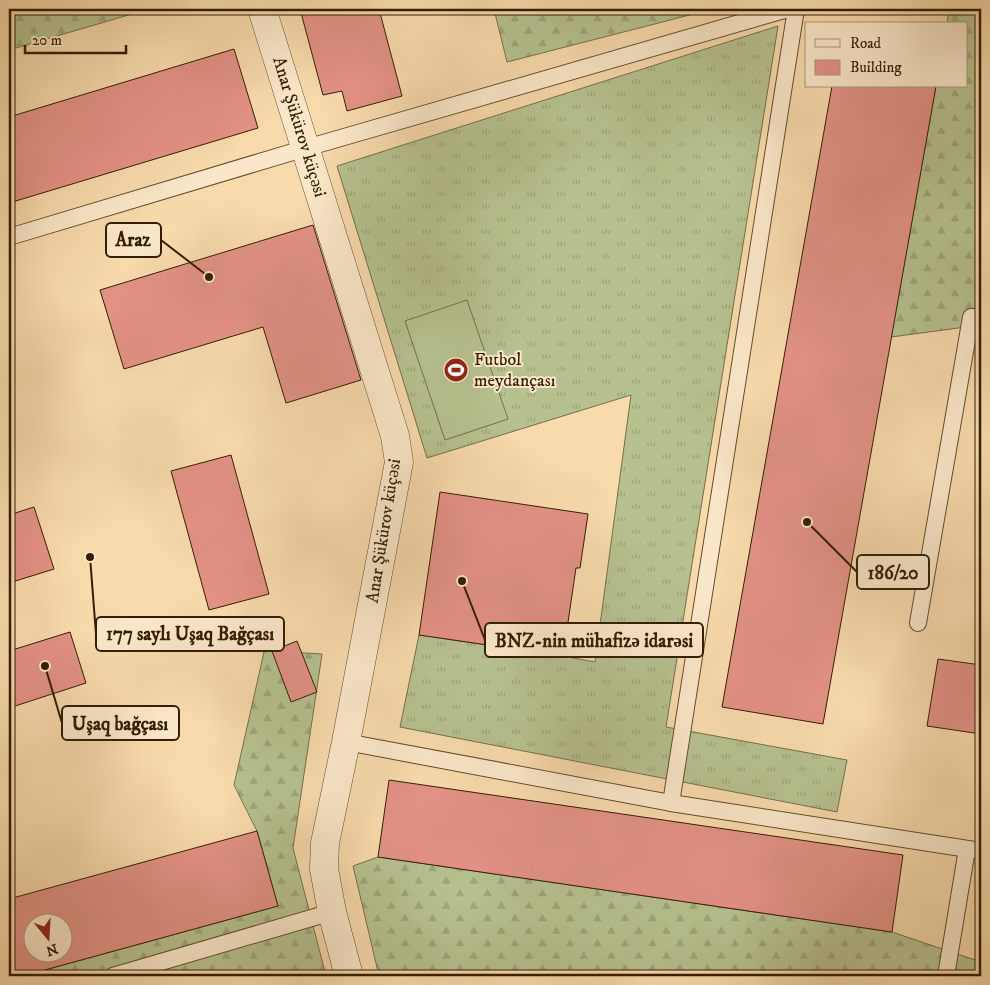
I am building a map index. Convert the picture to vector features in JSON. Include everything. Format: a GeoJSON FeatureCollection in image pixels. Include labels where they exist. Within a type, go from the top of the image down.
{"type":"FeatureCollection","features":[{"type":"Feature","properties":{"kind":"street","name":"Anar Şükürov küçəsi"},"geometry":{"type":"LineString","coordinates":[[262,9],[395,436],[398,462],[326,843],[324,869],[332,912],[349,976]]}},
{"type":"Feature","properties":{"kind":"lane"},"geometry":{"type":"LineString","coordinates":[[9,237],[306,148],[788,9]]}},
{"type":"Feature","properties":{"kind":"lane"},"geometry":{"type":"LineString","coordinates":[[671,803],[796,9]]}},
{"type":"Feature","properties":{"kind":"lane"},"geometry":{"type":"LineString","coordinates":[[918,623],[971,317],[981,317]]}},
{"type":"Feature","properties":{"kind":"lane"},"geometry":{"type":"LineString","coordinates":[[346,742],[671,803],[974,850],[946,976]]}},
{"type":"Feature","properties":{"kind":"lane"},"geometry":{"type":"LineString","coordinates":[[113,976],[332,912]]}},
{"type":"Feature","properties":{"kind":"green space"},"geometry":{"type":"Polygon","coordinates":[[[9,9],[149,9],[9,50],[9,9]]]}},
{"type":"Feature","properties":{"kind":"green space"},"geometry":{"type":"Polygon","coordinates":[[[494,9],[713,9],[507,62],[494,9]]]}},
{"type":"Feature","properties":{"kind":"green space"},"geometry":{"type":"Polygon","coordinates":[[[949,9],[981,9],[981,325],[891,337],[936,88],[968,88],[968,22],[947,22],[949,9]]]}},
{"type":"Feature","properties":{"kind":"green space"},"geometry":{"type":"Polygon","coordinates":[[[778,26],[666,727],[847,760],[837,812],[400,727],[419,635],[595,662],[631,395],[427,458],[337,166],[778,26]]]}},
{"type":"Feature","properties":{"kind":"green space","name":"Futbol meydançası"},"geometry":{"type":"Polygon","coordinates":[[[467,300],[508,419],[445,440],[405,321],[467,300]]]}},
{"type":"Feature","properties":{"kind":"green space"},"geometry":{"type":"Polygon","coordinates":[[[264,652],[322,654],[293,848],[326,976],[23,976],[278,906],[257,831],[234,785],[264,652]]]}},
{"type":"Feature","properties":{"kind":"green space"},"geometry":{"type":"Polygon","coordinates":[[[378,857],[892,932],[981,962],[981,976],[379,976],[353,866],[378,857]]]}},
{"type":"Feature","properties":{"kind":"building"},"geometry":{"type":"Polygon","coordinates":[[[300,9],[379,9],[402,96],[347,111],[342,91],[323,95],[300,9]]]}},
{"type":"Feature","properties":{"kind":"building"},"geometry":{"type":"Polygon","coordinates":[[[234,49],[258,128],[9,203],[9,117],[234,49]]]}},
{"type":"Feature","properties":{"kind":"building"},"geometry":{"type":"Polygon","coordinates":[[[832,88],[936,88],[823,724],[722,707],[832,88]]]}},
{"type":"Feature","properties":{"kind":"building"},"geometry":{"type":"Polygon","coordinates":[[[313,225],[361,380],[286,403],[263,327],[124,369],[100,290],[313,225]]]}},
{"type":"Feature","properties":{"kind":"building"},"geometry":{"type":"Polygon","coordinates":[[[231,455],[269,594],[209,610],[171,471],[231,455]]]}},
{"type":"Feature","properties":{"kind":"building"},"geometry":{"type":"Polygon","coordinates":[[[440,492],[588,514],[580,568],[576,568],[563,656],[419,635],[440,492]]]}},
{"type":"Feature","properties":{"kind":"building"},"geometry":{"type":"Polygon","coordinates":[[[34,507],[54,569],[9,583],[9,515],[34,507]]]}},
{"type":"Feature","properties":{"kind":"building"},"geometry":{"type":"Polygon","coordinates":[[[70,632],[86,683],[9,708],[9,651],[70,632]]]}},
{"type":"Feature","properties":{"kind":"building"},"geometry":{"type":"Polygon","coordinates":[[[297,641],[317,692],[291,702],[272,651],[297,641]]]}},
{"type":"Feature","properties":{"kind":"building"},"geometry":{"type":"Polygon","coordinates":[[[938,659],[981,665],[981,734],[927,726],[938,659]]]}},
{"type":"Feature","properties":{"kind":"building"},"geometry":{"type":"Polygon","coordinates":[[[389,780],[903,855],[892,932],[378,857],[389,780]]]}},
{"type":"Feature","properties":{"kind":"building"},"geometry":{"type":"Polygon","coordinates":[[[257,831],[278,906],[23,976],[9,976],[9,899],[257,831]]]}},
{"type":"Feature","properties":{"kind":"place","name":"Araz"},"geometry":{"type":"Point","coordinates":[209,277]}},
{"type":"Feature","properties":{"kind":"place","name":"Futbol meydançası"},"geometry":{"type":"Point","coordinates":[456,370]}},
{"type":"Feature","properties":{"kind":"place","name":"186/20"},"geometry":{"type":"Point","coordinates":[807,522]}},
{"type":"Feature","properties":{"kind":"place","name":"177 saylı Uşaq Bağçası"},"geometry":{"type":"Point","coordinates":[90,557]}},
{"type":"Feature","properties":{"kind":"place","name":"BNZ-nin mühafizə idarəsi"},"geometry":{"type":"Point","coordinates":[462,581]}},
{"type":"Feature","properties":{"kind":"place","name":"Uşaq bağçası"},"geometry":{"type":"Point","coordinates":[45,666]}}]}
